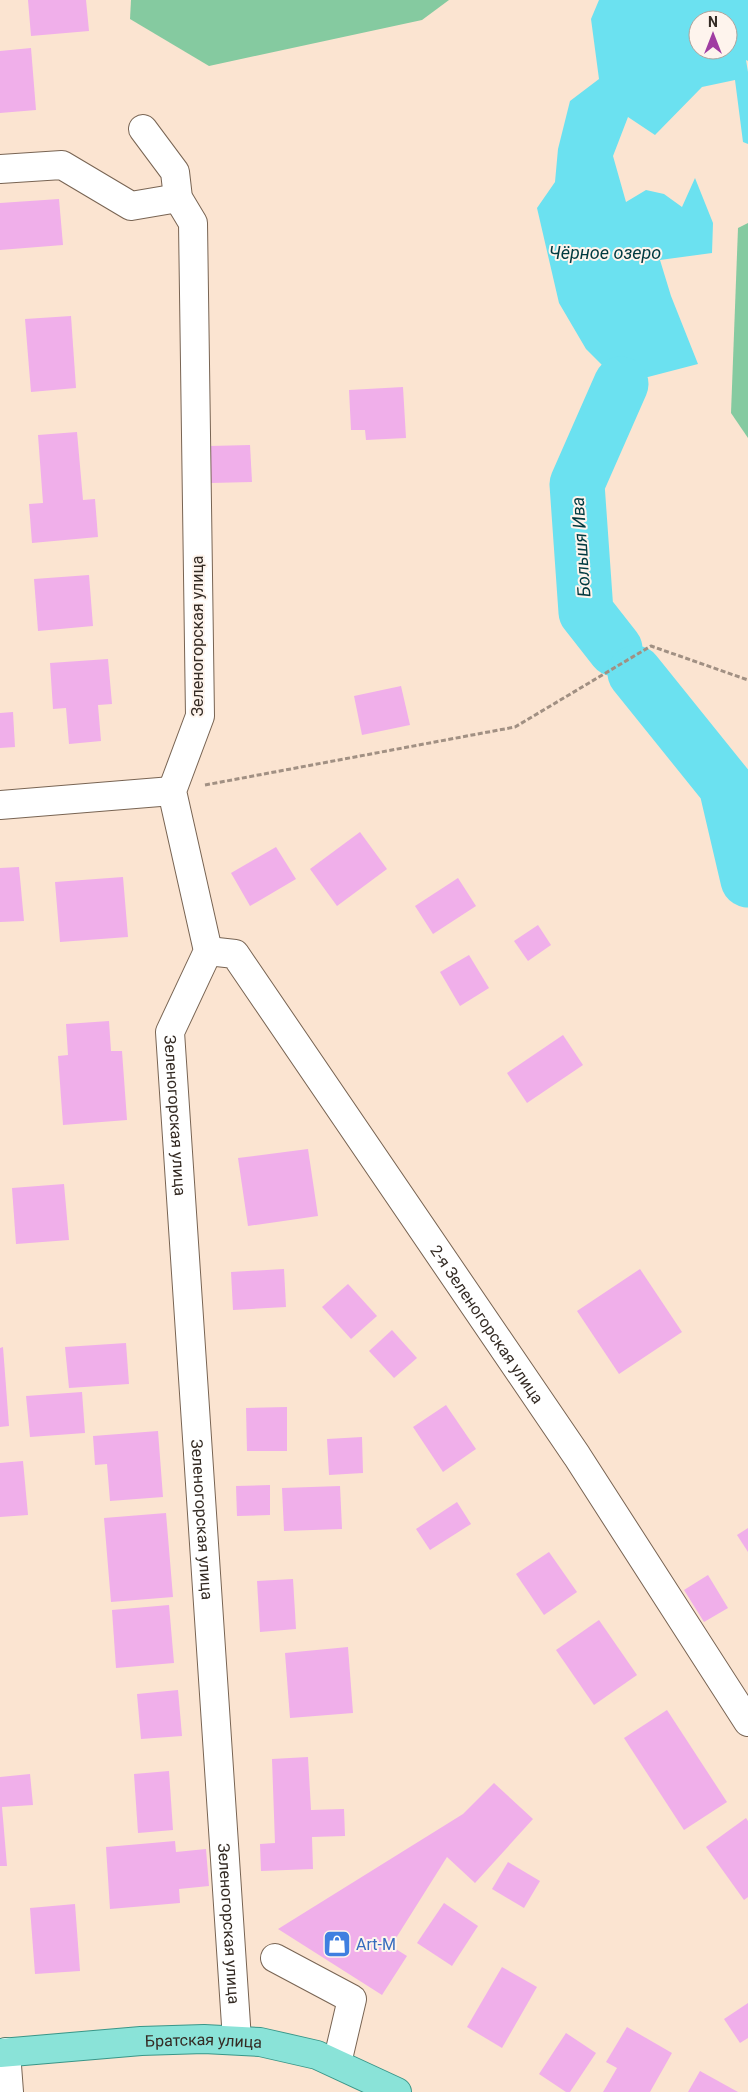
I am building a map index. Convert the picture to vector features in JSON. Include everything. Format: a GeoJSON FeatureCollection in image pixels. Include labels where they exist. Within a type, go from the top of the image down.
{"type":"FeatureCollection","features":[{"type":"Feature","properties":{"kind":"main road","name":"Братская улица"},"geometry":{"type":"LineString","coordinates":[[3,2053],[141,2041],[237,2040],[281,2045],[337,2063],[397,2092]]}},
{"type":"Feature","properties":{"kind":"street","name":"Зеленогорская улица"},"geometry":{"type":"LineString","coordinates":[[143,130],[175,172],[178,198],[192,223],[200,716],[172,792]]}},
{"type":"Feature","properties":{"kind":"street"},"geometry":{"type":"LineString","coordinates":[[0,169],[62,165],[131,206],[178,198]]}},
{"type":"Feature","properties":{"kind":"street"},"geometry":{"type":"LineString","coordinates":[[0,805],[172,792],[208,951]]}},
{"type":"Feature","properties":{"kind":"street","name":"Зеленогорская улица"},"geometry":{"type":"LineString","coordinates":[[208,951],[170,1032],[237,2040]]}},
{"type":"Feature","properties":{"kind":"street","name":"2-я Зеленогорская улица"},"geometry":{"type":"LineString","coordinates":[[208,951],[235,954],[578,1456],[748,1722]]}},
{"type":"Feature","properties":{"kind":"street"},"geometry":{"type":"LineString","coordinates":[[275,1958],[352,1999],[337,2063]]}},
{"type":"Feature","properties":{"kind":"street"},"geometry":{"type":"LineString","coordinates":[[3,2053],[9,2092]]}},
{"type":"Feature","properties":{"kind":"path"},"geometry":{"type":"LineString","coordinates":[[172,792],[515,727],[651,646],[748,680]]}},
{"type":"Feature","properties":{"kind":"green space"},"geometry":{"type":"Polygon","coordinates":[[[131,0],[449,0],[422,20],[209,66],[130,19],[131,0]]]}},
{"type":"Feature","properties":{"kind":"green space"},"geometry":{"type":"Polygon","coordinates":[[[748,223],[748,438],[731,413],[738,228],[748,223]]]}},
{"type":"Feature","properties":{"kind":"water","name":"Чёрное озеро"},"geometry":{"type":"Polygon","coordinates":[[[599,0],[748,0],[748,61],[746,60],[748,72],[748,144],[743,142],[735,80],[702,87],[655,135],[628,117],[613,156],[626,202],[646,190],[664,194],[682,207],[695,178],[713,223],[712,253],[660,260],[671,296],[698,364],[621,384],[586,349],[559,303],[537,208],[555,182],[558,149],[570,101],[599,79],[591,19],[599,0]]]}},
{"type":"Feature","properties":{"kind":"building"},"geometry":{"type":"Polygon","coordinates":[[[28,0],[86,0],[89,31],[31,36],[28,0]]]}},
{"type":"Feature","properties":{"kind":"building"},"geometry":{"type":"Polygon","coordinates":[[[31,48],[36,110],[0,113],[0,51],[31,48]]]}},
{"type":"Feature","properties":{"kind":"building"},"geometry":{"type":"Polygon","coordinates":[[[59,199],[63,245],[0,250],[0,203],[59,199]]]}},
{"type":"Feature","properties":{"kind":"building"},"geometry":{"type":"Polygon","coordinates":[[[71,316],[76,388],[31,392],[25,319],[71,316]]]}},
{"type":"Feature","properties":{"kind":"building"},"geometry":{"type":"Polygon","coordinates":[[[403,387],[406,438],[366,440],[365,430],[351,430],[349,390],[403,387]]]}},
{"type":"Feature","properties":{"kind":"building"},"geometry":{"type":"Polygon","coordinates":[[[77,432],[83,500],[95,499],[98,537],[32,543],[29,504],[43,503],[38,435],[77,432]]]}},
{"type":"Feature","properties":{"kind":"building"},"geometry":{"type":"Polygon","coordinates":[[[250,445],[252,482],[211,483],[210,446],[250,445]]]}},
{"type":"Feature","properties":{"kind":"building"},"geometry":{"type":"Polygon","coordinates":[[[89,575],[93,626],[38,631],[34,579],[89,575]]]}},
{"type":"Feature","properties":{"kind":"building"},"geometry":{"type":"Polygon","coordinates":[[[108,659],[112,704],[98,705],[101,741],[69,744],[66,708],[53,709],[50,663],[108,659]]]}},
{"type":"Feature","properties":{"kind":"building"},"geometry":{"type":"Polygon","coordinates":[[[401,686],[410,725],[362,735],[354,696],[401,686]]]}},
{"type":"Feature","properties":{"kind":"building"},"geometry":{"type":"Polygon","coordinates":[[[13,712],[15,747],[0,748],[0,713],[13,712]]]}},
{"type":"Feature","properties":{"kind":"building"},"geometry":{"type":"Polygon","coordinates":[[[360,832],[387,869],[337,906],[310,869],[360,832]]]}},
{"type":"Feature","properties":{"kind":"building"},"geometry":{"type":"Polygon","coordinates":[[[276,847],[296,879],[250,906],[231,873],[276,847]]]}},
{"type":"Feature","properties":{"kind":"building"},"geometry":{"type":"Polygon","coordinates":[[[19,867],[24,921],[0,922],[0,868],[19,867]]]}},
{"type":"Feature","properties":{"kind":"building"},"geometry":{"type":"Polygon","coordinates":[[[123,877],[128,937],[60,942],[55,882],[123,877]]]}},
{"type":"Feature","properties":{"kind":"building"},"geometry":{"type":"Polygon","coordinates":[[[458,878],[476,906],[433,934],[415,906],[458,878]]]}},
{"type":"Feature","properties":{"kind":"building"},"geometry":{"type":"Polygon","coordinates":[[[538,925],[551,945],[528,961],[514,941],[538,925]]]}},
{"type":"Feature","properties":{"kind":"building"},"geometry":{"type":"Polygon","coordinates":[[[469,955],[489,988],[460,1006],[440,972],[469,955]]]}},
{"type":"Feature","properties":{"kind":"building"},"geometry":{"type":"Polygon","coordinates":[[[109,1021],[111,1051],[122,1051],[127,1120],[63,1125],[58,1056],[68,1055],[66,1024],[109,1021]]]}},
{"type":"Feature","properties":{"kind":"building"},"geometry":{"type":"Polygon","coordinates":[[[563,1035],[583,1065],[527,1103],[507,1073],[563,1035]]]}},
{"type":"Feature","properties":{"kind":"building"},"geometry":{"type":"Polygon","coordinates":[[[308,1149],[318,1216],[248,1226],[238,1158],[308,1149]]]}},
{"type":"Feature","properties":{"kind":"building"},"geometry":{"type":"Polygon","coordinates":[[[64,1184],[69,1240],[16,1244],[12,1188],[64,1184]]]}},
{"type":"Feature","properties":{"kind":"building"},"geometry":{"type":"Polygon","coordinates":[[[284,1269],[286,1307],[233,1310],[231,1272],[284,1269]]]}},
{"type":"Feature","properties":{"kind":"building"},"geometry":{"type":"Polygon","coordinates":[[[640,1269],[682,1332],[619,1374],[577,1311],[640,1269]]]}},
{"type":"Feature","properties":{"kind":"building"},"geometry":{"type":"Polygon","coordinates":[[[348,1284],[377,1316],[351,1339],[322,1307],[348,1284]]]}},
{"type":"Feature","properties":{"kind":"building"},"geometry":{"type":"Polygon","coordinates":[[[392,1330],[417,1358],[394,1378],[369,1351],[392,1330]]]}},
{"type":"Feature","properties":{"kind":"building"},"geometry":{"type":"Polygon","coordinates":[[[126,1343],[129,1384],[69,1388],[65,1347],[126,1343]]]}},
{"type":"Feature","properties":{"kind":"building"},"geometry":{"type":"Polygon","coordinates":[[[3,1347],[9,1426],[0,1427],[0,1348],[3,1347]]]}},
{"type":"Feature","properties":{"kind":"building"},"geometry":{"type":"Polygon","coordinates":[[[82,1392],[85,1433],[30,1437],[26,1396],[82,1392]]]}},
{"type":"Feature","properties":{"kind":"building"},"geometry":{"type":"Polygon","coordinates":[[[446,1405],[476,1449],[443,1472],[413,1427],[446,1405]]]}},
{"type":"Feature","properties":{"kind":"building"},"geometry":{"type":"Polygon","coordinates":[[[287,1407],[287,1451],[247,1451],[246,1408],[287,1407]]]}},
{"type":"Feature","properties":{"kind":"building"},"geometry":{"type":"Polygon","coordinates":[[[158,1431],[163,1497],[110,1501],[107,1464],[95,1465],[93,1436],[158,1431]]]}},
{"type":"Feature","properties":{"kind":"building"},"geometry":{"type":"Polygon","coordinates":[[[362,1437],[363,1473],[329,1475],[327,1439],[362,1437]]]}},
{"type":"Feature","properties":{"kind":"building"},"geometry":{"type":"Polygon","coordinates":[[[23,1461],[28,1515],[0,1517],[0,1463],[23,1461]]]}},
{"type":"Feature","properties":{"kind":"building"},"geometry":{"type":"Polygon","coordinates":[[[270,1485],[270,1515],[237,1516],[236,1486],[270,1485]]]}},
{"type":"Feature","properties":{"kind":"building"},"geometry":{"type":"Polygon","coordinates":[[[340,1486],[342,1529],[284,1531],[282,1488],[340,1486]]]}},
{"type":"Feature","properties":{"kind":"building"},"geometry":{"type":"Polygon","coordinates":[[[457,1502],[471,1524],[430,1550],[416,1529],[457,1502]]]}},
{"type":"Feature","properties":{"kind":"building"},"geometry":{"type":"Polygon","coordinates":[[[166,1513],[173,1597],[111,1602],[104,1518],[166,1513]]]}},
{"type":"Feature","properties":{"kind":"building"},"geometry":{"type":"Polygon","coordinates":[[[748,1528],[748,1552],[737,1535],[748,1528]]]}},
{"type":"Feature","properties":{"kind":"building"},"geometry":{"type":"Polygon","coordinates":[[[549,1552],[577,1592],[544,1615],[516,1574],[549,1552]]]}},
{"type":"Feature","properties":{"kind":"building"},"geometry":{"type":"Polygon","coordinates":[[[708,1575],[728,1608],[704,1622],[684,1590],[708,1575]]]}},
{"type":"Feature","properties":{"kind":"building"},"geometry":{"type":"Polygon","coordinates":[[[293,1579],[296,1629],[260,1632],[257,1581],[293,1579]]]}},
{"type":"Feature","properties":{"kind":"building"},"geometry":{"type":"Polygon","coordinates":[[[169,1605],[174,1663],[116,1668],[112,1610],[169,1605]]]}},
{"type":"Feature","properties":{"kind":"building"},"geometry":{"type":"Polygon","coordinates":[[[599,1620],[637,1675],[594,1705],[556,1650],[599,1620]]]}},
{"type":"Feature","properties":{"kind":"building"},"geometry":{"type":"Polygon","coordinates":[[[348,1647],[353,1713],[290,1718],[285,1653],[348,1647]]]}},
{"type":"Feature","properties":{"kind":"building"},"geometry":{"type":"Polygon","coordinates":[[[178,1690],[182,1736],[141,1739],[137,1694],[178,1690]]]}},
{"type":"Feature","properties":{"kind":"building"},"geometry":{"type":"Polygon","coordinates":[[[667,1710],[727,1802],[684,1830],[624,1738],[667,1710]]]}},
{"type":"Feature","properties":{"kind":"building"},"geometry":{"type":"Polygon","coordinates":[[[308,1757],[311,1810],[344,1809],[345,1836],[312,1837],[313,1869],[261,1871],[260,1844],[275,1843],[272,1759],[308,1757]]]}},
{"type":"Feature","properties":{"kind":"building"},"geometry":{"type":"Polygon","coordinates":[[[169,1771],[173,1830],[138,1833],[134,1774],[169,1771]]]}},
{"type":"Feature","properties":{"kind":"building"},"geometry":{"type":"Polygon","coordinates":[[[30,1774],[33,1805],[2,1807],[7,1866],[0,1866],[0,1777],[30,1774]]]}},
{"type":"Feature","properties":{"kind":"building"},"geometry":{"type":"Polygon","coordinates":[[[494,1783],[533,1819],[475,1883],[447,1857],[391,1946],[407,1956],[382,1995],[278,1929],[463,1814],[494,1783]]]}},
{"type":"Feature","properties":{"kind":"building"},"geometry":{"type":"Polygon","coordinates":[[[746,1818],[748,1821],[748,1897],[744,1900],[706,1847],[746,1818]]]}},
{"type":"Feature","properties":{"kind":"building"},"geometry":{"type":"Polygon","coordinates":[[[175,1841],[176,1852],[206,1849],[209,1886],[179,1889],[180,1903],[110,1909],[106,1847],[175,1841]]]}},
{"type":"Feature","properties":{"kind":"building"},"geometry":{"type":"Polygon","coordinates":[[[508,1862],[540,1881],[524,1908],[492,1889],[508,1862]]]}},
{"type":"Feature","properties":{"kind":"building"},"geometry":{"type":"Polygon","coordinates":[[[444,1903],[478,1926],[452,1966],[417,1943],[444,1903]]]}},
{"type":"Feature","properties":{"kind":"building"},"geometry":{"type":"Polygon","coordinates":[[[75,1904],[80,1971],[35,1974],[30,1908],[75,1904]]]}},
{"type":"Feature","properties":{"kind":"building"},"geometry":{"type":"Polygon","coordinates":[[[502,1967],[537,1987],[502,2048],[467,2027],[502,1967]]]}},
{"type":"Feature","properties":{"kind":"building"},"geometry":{"type":"Polygon","coordinates":[[[748,2003],[748,2038],[740,2043],[724,2019],[748,2003]]]}},
{"type":"Feature","properties":{"kind":"building"},"geometry":{"type":"Polygon","coordinates":[[[627,2027],[672,2053],[650,2092],[603,2092],[617,2068],[606,2062],[627,2027]]]}},
{"type":"Feature","properties":{"kind":"building"},"geometry":{"type":"Polygon","coordinates":[[[566,2033],[596,2053],[570,2092],[566,2092],[539,2074],[566,2033]]]}},
{"type":"Feature","properties":{"kind":"building"},"geometry":{"type":"Polygon","coordinates":[[[700,2071],[738,2092],[688,2092],[700,2071]]]}},
{"type":"Feature","properties":{"kind":"waterway","name":"Большя Ива"},"geometry":{"type":"LineString","coordinates":[[615,649],[586,612],[577,484],[621,384]]}},
{"type":"Feature","properties":{"kind":"waterway","name":"Большя Ива"},"geometry":{"type":"LineString","coordinates":[[635,673],[726,786],[748,880]]}},
{"type":"Feature","properties":{"kind":"place","name":"Art-M"},"geometry":{"type":"Point","coordinates":[337,1944]}}]}
